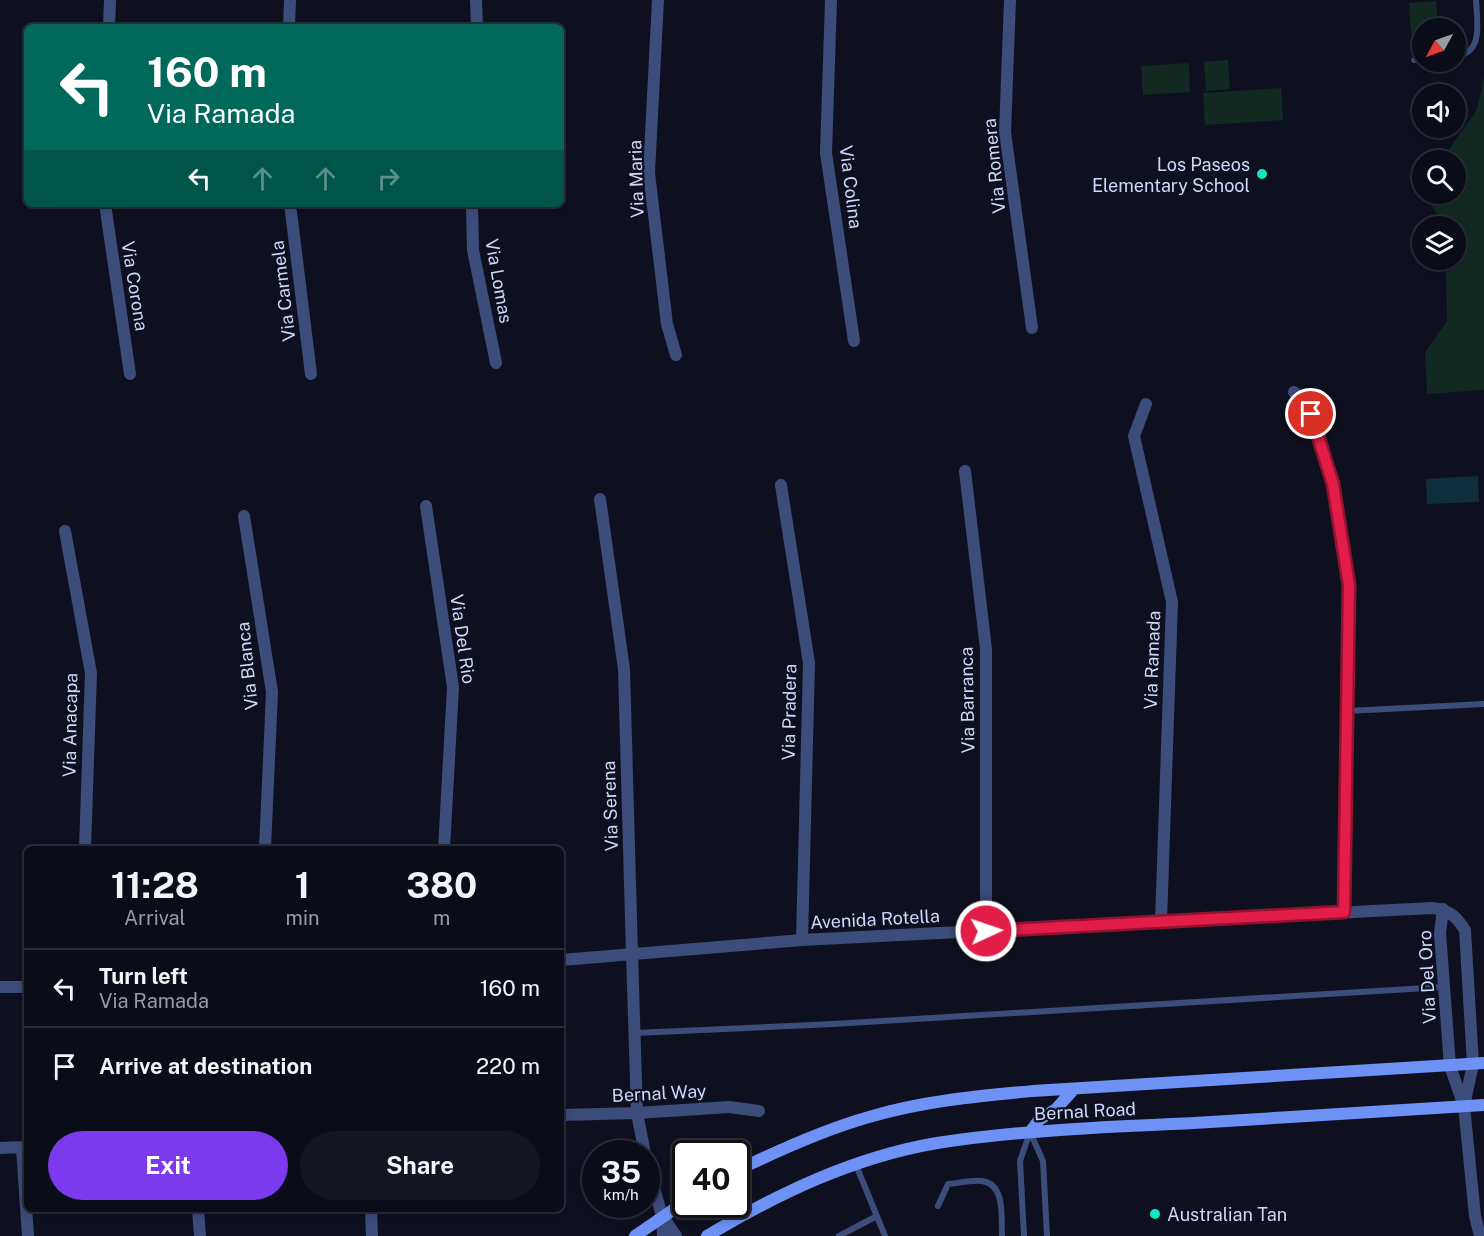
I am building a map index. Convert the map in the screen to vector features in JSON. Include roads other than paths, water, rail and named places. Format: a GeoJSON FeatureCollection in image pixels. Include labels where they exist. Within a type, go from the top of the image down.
{"type":"FeatureCollection","features":[{"type":"Feature","properties":{"kind":"main road","name":"Bernal Road"},"geometry":{"type":"LineString","coordinates":[[750,1164],[793,1144],[871,1116],[925,1104],[979,1096],[1479,1064]]}},
{"type":"Feature","properties":{"kind":"main road"},"geometry":{"type":"LineString","coordinates":[[1030,1132],[1038,1120],[1056,1109],[1074,1089]]}},
{"type":"Feature","properties":{"kind":"main road","name":"Bernal Road"},"geometry":{"type":"LineString","coordinates":[[707,1236],[770,1200],[802,1185],[856,1165],[936,1144],[1030,1132],[1484,1105]]}},
{"type":"Feature","properties":{"kind":"main road"},"geometry":{"type":"LineString","coordinates":[[635,1236],[672,1210]]}},
{"type":"Feature","properties":{"kind":"street"},"geometry":{"type":"LineString","coordinates":[[109,24],[110,0]]}},
{"type":"Feature","properties":{"kind":"street"},"geometry":{"type":"LineString","coordinates":[[290,0],[290,24]]}},
{"type":"Feature","properties":{"kind":"street"},"geometry":{"type":"LineString","coordinates":[[476,0],[477,24]]}},
{"type":"Feature","properties":{"kind":"street","name":"Via Maria"},"geometry":{"type":"LineString","coordinates":[[658,0],[649,173],[667,324],[676,355]]}},
{"type":"Feature","properties":{"kind":"street","name":"Via Colina"},"geometry":{"type":"LineString","coordinates":[[831,0],[826,153],[854,341]]}},
{"type":"Feature","properties":{"kind":"street","name":"Via Romera"},"geometry":{"type":"LineString","coordinates":[[1010,0],[1005,132],[1032,327]]}},
{"type":"Feature","properties":{"kind":"street","name":"Via Corona"},"geometry":{"type":"LineString","coordinates":[[105,207],[130,374]]}},
{"type":"Feature","properties":{"kind":"street","name":"Via Carmela"},"geometry":{"type":"LineString","coordinates":[[290,207],[311,374]]}},
{"type":"Feature","properties":{"kind":"street","name":"Via Lomas"},"geometry":{"type":"LineString","coordinates":[[472,207],[473,250],[496,363]]}},
{"type":"Feature","properties":{"kind":"street"},"geometry":{"type":"LineString","coordinates":[[1294,392],[1311,414],[1333,484],[1349,585],[1344,912]]}},
{"type":"Feature","properties":{"kind":"street","name":"Via Ramada"},"geometry":{"type":"LineString","coordinates":[[1146,404],[1134,436],[1172,602],[1161,922]]}},
{"type":"Feature","properties":{"kind":"street","name":"Via Barranca"},"geometry":{"type":"LineString","coordinates":[[965,471],[986,649],[986,931]]}},
{"type":"Feature","properties":{"kind":"street","name":"Via Pradera"},"geometry":{"type":"LineString","coordinates":[[781,485],[809,663],[802,940]]}},
{"type":"Feature","properties":{"kind":"street","name":"Via Serena"},"geometry":{"type":"LineString","coordinates":[[600,499],[624,669],[637,1113],[642,1140]]}},
{"type":"Feature","properties":{"kind":"street","name":"Via Del Rio"},"geometry":{"type":"LineString","coordinates":[[426,506],[453,687],[444,846]]}},
{"type":"Feature","properties":{"kind":"street","name":"Via Blanca"},"geometry":{"type":"LineString","coordinates":[[244,516],[272,692],[265,846]]}},
{"type":"Feature","properties":{"kind":"street","name":"Via Anacapa"},"geometry":{"type":"LineString","coordinates":[[65,531],[91,673],[85,846]]}},
{"type":"Feature","properties":{"kind":"street","name":"Avenida Rotella"},"geometry":{"type":"LineString","coordinates":[[564,960],[802,940],[1443,909]]}},
{"type":"Feature","properties":{"kind":"street","name":"Via Del Oro"},"geometry":{"type":"LineString","coordinates":[[1464,1106],[1479,1064],[1465,930],[1457,917],[1443,909],[1440,933],[1450,1066],[1464,1106],[1475,1216],[1480,1236]]}},
{"type":"Feature","properties":{"kind":"street"},"geometry":{"type":"LineString","coordinates":[[0,987],[24,987]]}},
{"type":"Feature","properties":{"kind":"street","name":"Bernal Way"},"geometry":{"type":"LineString","coordinates":[[564,1115],[729,1107],[759,1111]]}},
{"type":"Feature","properties":{"kind":"street"},"geometry":{"type":"LineString","coordinates":[[0,1148],[24,1148]]}},
{"type":"Feature","properties":{"kind":"street"},"geometry":{"type":"LineString","coordinates":[[660,1209],[663,1236]]}},
{"type":"Feature","properties":{"kind":"street"},"geometry":{"type":"LineString","coordinates":[[27,1212],[28,1236]]}},
{"type":"Feature","properties":{"kind":"street"},"geometry":{"type":"LineString","coordinates":[[198,1212],[200,1236]]}},
{"type":"Feature","properties":{"kind":"street"},"geometry":{"type":"LineString","coordinates":[[371,1212],[372,1236]]}},
{"type":"Feature","properties":{"kind":"street"},"geometry":{"type":"LineString","coordinates":[[662,1216],[676,1236]]}},
{"type":"Feature","properties":{"kind":"lane"},"geometry":{"type":"LineString","coordinates":[[1466,54],[1473,50],[1478,42],[1476,0]]}},
{"type":"Feature","properties":{"kind":"lane"},"geometry":{"type":"LineString","coordinates":[[1347,711],[1484,704]]}},
{"type":"Feature","properties":{"kind":"lane"},"geometry":{"type":"LineString","coordinates":[[634,1034],[1443,987]]}},
{"type":"Feature","properties":{"kind":"lane"},"geometry":{"type":"LineString","coordinates":[[1024,1236],[1020,1161],[1030,1132]]}},
{"type":"Feature","properties":{"kind":"lane"},"geometry":{"type":"LineString","coordinates":[[1030,1132],[1043,1161],[1047,1236]]}},
{"type":"Feature","properties":{"kind":"lane"},"geometry":{"type":"LineString","coordinates":[[856,1165],[885,1236]]}},
{"type":"Feature","properties":{"kind":"lane"},"geometry":{"type":"LineString","coordinates":[[938,1206],[948,1184],[981,1181],[989,1183],[1000,1197],[1002,1236]]}},
{"type":"Feature","properties":{"kind":"lane"},"geometry":{"type":"LineString","coordinates":[[839,1236],[878,1216]]}},
{"type":"Feature","properties":{"kind":"water"},"geometry":{"type":"Polygon","coordinates":[[[1478,476],[1479,502],[1427,504],[1426,479],[1478,476]]]}},
{"type":"Feature","properties":{"kind":"place","name":"Los Paseos Elementary School"},"geometry":{"type":"Point","coordinates":[1262,174]}},
{"type":"Feature","properties":{"kind":"place","name":"Australian Tan"},"geometry":{"type":"Point","coordinates":[1155,1214]}}]}
